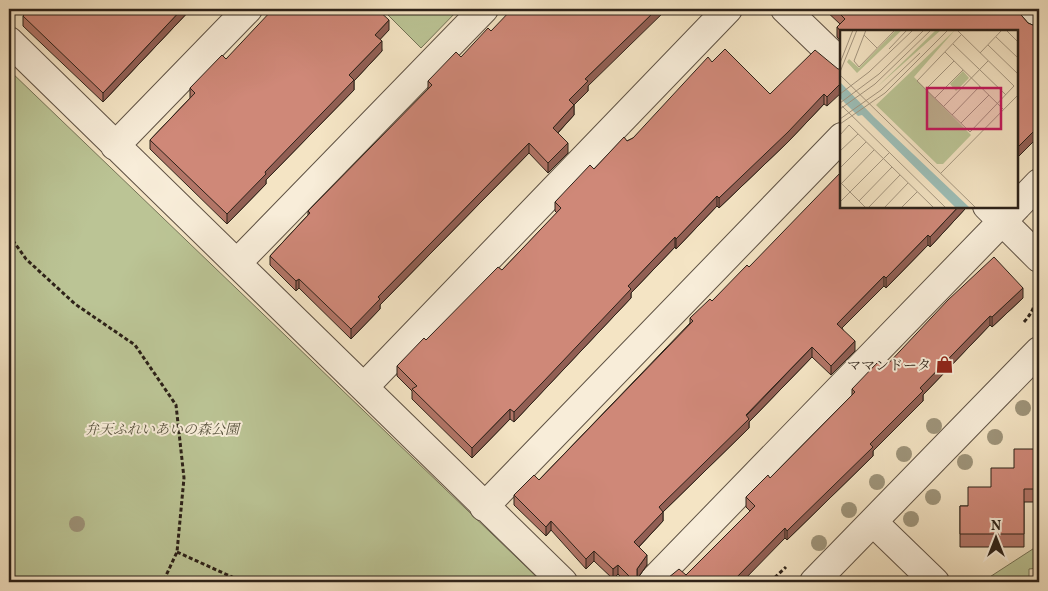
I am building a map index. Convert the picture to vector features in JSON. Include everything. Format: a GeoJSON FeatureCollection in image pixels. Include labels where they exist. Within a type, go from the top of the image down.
{"type":"FeatureCollection","features":[{"type":"Feature","properties":{"kind":"street"},"geometry":{"type":"LineString","coordinates":[[115,146],[248,9]]}},
{"type":"Feature","properties":{"kind":"street"},"geometry":{"type":"LineString","coordinates":[[237,263],[484,9]]}},
{"type":"Feature","properties":{"kind":"street"},"geometry":{"type":"LineString","coordinates":[[364,387],[728,9]]}},
{"type":"Feature","properties":{"kind":"street"},"geometry":{"type":"LineString","coordinates":[[785,9],[840,62]]}},
{"type":"Feature","properties":{"kind":"street"},"geometry":{"type":"LineString","coordinates":[[1027,9],[1039,21]]}},
{"type":"Feature","properties":{"kind":"street"},"geometry":{"type":"LineString","coordinates":[[9,41],[364,387],[484,507],[563,582]]}},
{"type":"Feature","properties":{"kind":"street"},"geometry":{"type":"LineString","coordinates":[[484,507],[840,139]]}},
{"type":"Feature","properties":{"kind":"street"},"geometry":{"type":"LineString","coordinates":[[1018,200],[1039,182]]}},
{"type":"Feature","properties":{"kind":"street"},"geometry":{"type":"LineString","coordinates":[[652,582],[1006,210],[1039,258]]}},
{"type":"Feature","properties":{"kind":"street"},"geometry":{"type":"LineString","coordinates":[[814,582],[1039,351]]}},
{"type":"Feature","properties":{"kind":"street"},"geometry":{"type":"LineString","coordinates":[[873,522],[924,579]]}},
{"type":"Feature","properties":{"kind":"path"},"geometry":{"type":"LineString","coordinates":[[9,235],[26,259],[75,304],[135,345],[176,405],[184,478],[177,552],[162,582]]}},
{"type":"Feature","properties":{"kind":"path"},"geometry":{"type":"LineString","coordinates":[[1023,323],[1030,316],[1038,298],[1035,286]]}},
{"type":"Feature","properties":{"kind":"path"},"geometry":{"type":"LineString","coordinates":[[1034,305],[1039,300]]}},
{"type":"Feature","properties":{"kind":"path"},"geometry":{"type":"LineString","coordinates":[[177,552],[243,582]]}},
{"type":"Feature","properties":{"kind":"path"},"geometry":{"type":"LineString","coordinates":[[770,582],[791,561]]}},
{"type":"Feature","properties":{"kind":"green space"},"geometry":{"type":"Polygon","coordinates":[[[382,9],[459,9],[421,48],[382,9]]]}},
{"type":"Feature","properties":{"kind":"green space","name":"弁天ふれいあいの森公園"},"geometry":{"type":"Polygon","coordinates":[[[9,70],[542,582],[9,582],[9,70]]]}},
{"type":"Feature","properties":{"kind":"green space"},"geometry":{"type":"Polygon","coordinates":[[[1039,545],[1039,568],[1029,569],[1029,582],[982,582],[1039,545]]]}},
{"type":"Feature","properties":{"kind":"building"},"geometry":{"type":"Polygon","coordinates":[[[29,9],[182,9],[103,93],[23,16],[29,9]]]}},
{"type":"Feature","properties":{"kind":"building"},"geometry":{"type":"Polygon","coordinates":[[[273,9],[377,9],[389,20],[375,35],[382,41],[349,75],[354,80],[227,214],[150,140],[195,93],[190,88],[222,55],[226,59],[273,9]]]}},
{"type":"Feature","properties":{"kind":"building"},"geometry":{"type":"Polygon","coordinates":[[[512,9],[657,9],[585,79],[588,81],[569,100],[574,105],[553,128],[568,143],[548,163],[529,143],[378,297],[380,299],[351,329],[299,279],[296,281],[270,256],[310,213],[308,211],[432,85],[428,81],[456,52],[461,57],[488,28],[491,31],[512,9]]]}},
{"type":"Feature","properties":{"kind":"building"},"geometry":{"type":"Polygon","coordinates":[[[835,9],[1016,9],[1028,23],[1039,26],[1039,126],[1018,147],[1018,30],[840,31],[837,27],[845,19],[835,9]]]}},
{"type":"Feature","properties":{"kind":"building"},"geometry":{"type":"Polygon","coordinates":[[[725,49],[770,94],[815,50],[840,69],[840,84],[827,97],[824,94],[788,132],[719,198],[717,196],[676,239],[675,237],[628,286],[631,289],[543,382],[514,412],[510,409],[472,448],[412,389],[417,386],[397,366],[424,338],[426,340],[498,267],[502,270],[561,208],[555,202],[590,165],[594,169],[624,137],[627,141],[633,138],[708,57],[712,62],[725,49]]]}},
{"type":"Feature","properties":{"kind":"building"},"geometry":{"type":"Polygon","coordinates":[[[840,173],[840,208],[957,208],[930,237],[928,235],[886,278],[884,276],[837,324],[855,341],[831,366],[812,347],[746,415],[749,419],[659,507],[663,512],[634,542],[647,555],[637,569],[637,577],[640,582],[635,582],[618,565],[613,569],[594,551],[586,559],[551,521],[546,527],[514,495],[534,475],[539,480],[693,321],[690,318],[710,299],[712,301],[747,265],[749,267],[840,173]]]}},
{"type":"Feature","properties":{"kind":"building"},"geometry":{"type":"Polygon","coordinates":[[[994,257],[1023,288],[992,317],[990,316],[920,388],[923,391],[870,444],[873,447],[787,531],[785,528],[732,582],[663,582],[679,569],[686,575],[755,506],[746,497],[768,475],[770,478],[855,392],[852,389],[879,361],[885,367],[948,300],[994,257]]]}},
{"type":"Feature","properties":{"kind":"building"},"geometry":{"type":"Polygon","coordinates":[[[1037,430],[1039,430],[1039,489],[1024,489],[1024,534],[960,534],[960,506],[968,506],[968,487],[991,487],[991,468],[1014,468],[1014,449],[1037,449],[1037,430]]]}},
{"type":"Feature","properties":{"kind":"building"},"geometry":{"type":"Polygon","coordinates":[[[1035,560],[1039,560],[1039,582],[1035,582],[1035,560]]]}},
{"type":"Feature","properties":{"kind":"place","name":"ママンドータ"},"geometry":{"type":"Point","coordinates":[945,365]}}]}
